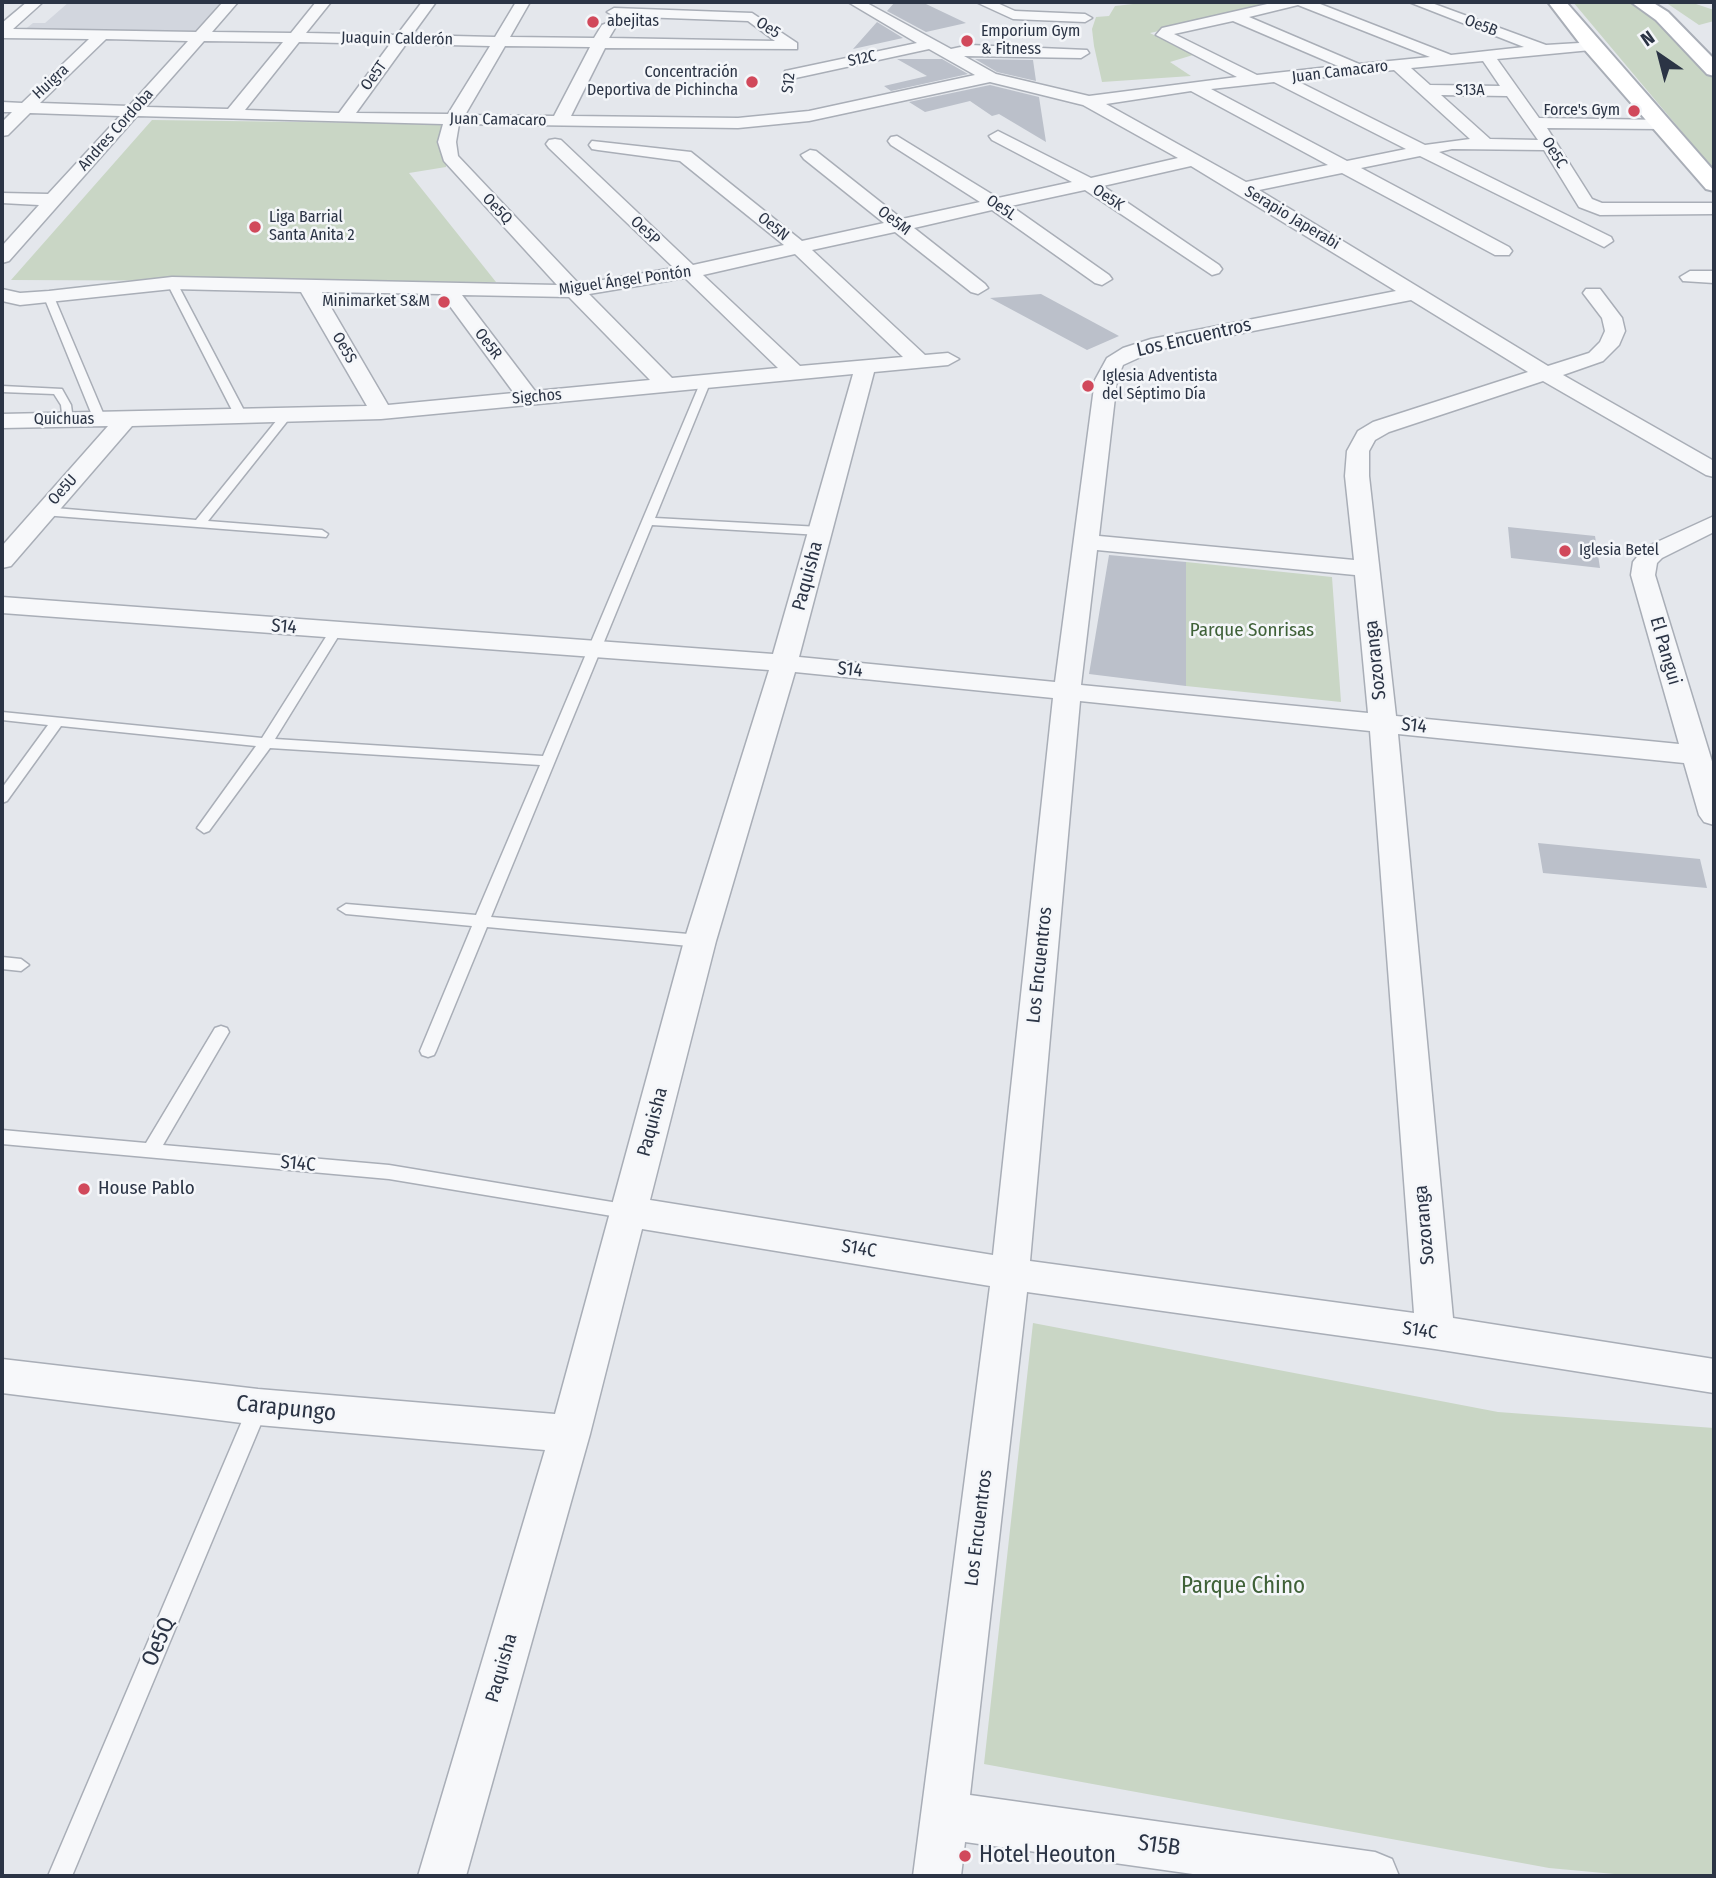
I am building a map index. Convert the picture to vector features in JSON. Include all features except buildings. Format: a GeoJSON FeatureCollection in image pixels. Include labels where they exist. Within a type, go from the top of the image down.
{"type":"FeatureCollection","features":[{"type":"Feature","properties":{"kind":"street"},"geometry":{"type":"LineString","coordinates":[[2,32],[36,2]]}},
{"type":"Feature","properties":{"kind":"street","name":"Andres Cordoba"},"geometry":{"type":"LineString","coordinates":[[2,257],[230,2]]}},
{"type":"Feature","properties":{"kind":"street"},"geometry":{"type":"LineString","coordinates":[[233,114],[324,2]]}},
{"type":"Feature","properties":{"kind":"street","name":"Oe5T"},"geometry":{"type":"LineString","coordinates":[[344,118],[429,2]]}},
{"type":"Feature","properties":{"kind":"street","name":"Oe5Q"},"geometry":{"type":"LineString","coordinates":[[523,2],[454,120],[447,138],[450,157],[574,291],[667,386]]}},
{"type":"Feature","properties":{"kind":"street","name":"Serapio Japerabi"},"geometry":{"type":"LineString","coordinates":[[855,2],[875,6],[990,77],[1089,101],[1243,188],[1548,375],[1714,470]]}},
{"type":"Feature","properties":{"kind":"street"},"geometry":{"type":"LineString","coordinates":[[983,2],[1013,15],[1084,18]]}},
{"type":"Feature","properties":{"kind":"street"},"geometry":{"type":"LineString","coordinates":[[1257,81],[1164,35],[1167,31],[1294,2]]}},
{"type":"Feature","properties":{"kind":"street"},"geometry":{"type":"LineString","coordinates":[[1302,2],[1452,60]]}},
{"type":"Feature","properties":{"kind":"street","name":"Oe5B"},"geometry":{"type":"LineString","coordinates":[[1416,2],[1545,50]]}},
{"type":"Feature","properties":{"kind":"street"},"geometry":{"type":"LineString","coordinates":[[1557,2],[1591,46],[1714,184]]}},
{"type":"Feature","properties":{"kind":"street"},"geometry":{"type":"LineString","coordinates":[[1640,2],[1662,16],[1714,70]]}},
{"type":"Feature","properties":{"kind":"street"},"geometry":{"type":"LineString","coordinates":[[560,121],[616,7]]}},
{"type":"Feature","properties":{"kind":"street","name":"Oe5"},"geometry":{"type":"LineString","coordinates":[[616,7],[752,17],[792,47]]}},
{"type":"Feature","properties":{"kind":"street"},"geometry":{"type":"LineString","coordinates":[[1237,17],[1359,69]]}},
{"type":"Feature","properties":{"kind":"street","name":"Juaquin Calderón"},"geometry":{"type":"LineString","coordinates":[[2,32],[792,47]]}},
{"type":"Feature","properties":{"kind":"street","name":"Huigra"},"geometry":{"type":"LineString","coordinates":[[2,131],[102,35]]}},
{"type":"Feature","properties":{"kind":"street","name":"S12C"},"geometry":{"type":"LineString","coordinates":[[789,85],[933,44]]}},
{"type":"Feature","properties":{"kind":"street","name":"Juan Camacaro"},"geometry":{"type":"LineString","coordinates":[[1089,101],[1193,86],[1591,46]]}},
{"type":"Feature","properties":{"kind":"street","name":"S12"},"geometry":{"type":"LineString","coordinates":[[785,120],[792,47]]}},
{"type":"Feature","properties":{"kind":"street"},"geometry":{"type":"LineString","coordinates":[[951,54],[970,50],[1081,53]]}},
{"type":"Feature","properties":{"kind":"street","name":"Oe5C"},"geometry":{"type":"LineString","coordinates":[[1487,56],[1550,145],[1585,203],[1600,209],[1714,209]]}},
{"type":"Feature","properties":{"kind":"street"},"geometry":{"type":"LineString","coordinates":[[1398,65],[1483,142]]}},
{"type":"Feature","properties":{"kind":"street","name":"Juan Camacaro"},"geometry":{"type":"LineString","coordinates":[[2,107],[454,120],[785,120],[990,77]]}},
{"type":"Feature","properties":{"kind":"street"},"geometry":{"type":"LineString","coordinates":[[1280,79],[1604,241]]}},
{"type":"Feature","properties":{"kind":"street"},"geometry":{"type":"LineString","coordinates":[[1193,86],[1503,251]]}},
{"type":"Feature","properties":{"kind":"street","name":"S13A"},"geometry":{"type":"LineString","coordinates":[[1427,90],[1512,91]]}},
{"type":"Feature","properties":{"kind":"street"},"geometry":{"type":"LineString","coordinates":[[650,150],[680,122]]}},
{"type":"Feature","properties":{"kind":"street"},"geometry":{"type":"LineString","coordinates":[[1535,123],[1660,124]]}},
{"type":"Feature","properties":{"kind":"street","name":"Oe5K"},"geometry":{"type":"LineString","coordinates":[[998,136],[1089,184],[1212,269]]}},
{"type":"Feature","properties":{"kind":"street","name":"Oe5L"},"geometry":{"type":"LineString","coordinates":[[897,141],[997,205],[1102,279]]}},
{"type":"Feature","properties":{"kind":"street"},"geometry":{"type":"LineString","coordinates":[[1243,188],[1423,149],[1483,142],[1550,145]]}},
{"type":"Feature","properties":{"kind":"street","name":"Oe5P"},"geometry":{"type":"LineString","coordinates":[[555,144],[796,374]]}},
{"type":"Feature","properties":{"kind":"street","name":"Oe5N"},"geometry":{"type":"LineString","coordinates":[[598,145],[685,156],[799,248],[921,362]]}},
{"type":"Feature","properties":{"kind":"street","name":"Oe5M"},"geometry":{"type":"LineString","coordinates":[[810,155],[978,288]]}},
{"type":"Feature","properties":{"kind":"street","name":"Miguel Ángel Pontón"},"geometry":{"type":"LineString","coordinates":[[2,296],[20,299],[49,297],[172,283],[574,291],[688,272],[1195,160]]}},
{"type":"Feature","properties":{"kind":"street"},"geometry":{"type":"LineString","coordinates":[[2,198],[52,200]]}},
{"type":"Feature","properties":{"kind":"street"},"geometry":{"type":"LineString","coordinates":[[1690,277],[1714,277]]}},
{"type":"Feature","properties":{"kind":"street","name":"Oe5S"},"geometry":{"type":"LineString","coordinates":[[307,284],[381,412]]}},
{"type":"Feature","properties":{"kind":"street","name":"Oe5R"},"geometry":{"type":"LineString","coordinates":[[447,290],[529,398]]}},
{"type":"Feature","properties":{"kind":"street","name":"Los Encuentros"},"geometry":{"type":"LineString","coordinates":[[937,1876],[1010,1274],[1067,692],[1106,380],[1114,362],[1130,352],[1151,345],[1414,293]]}},
{"type":"Feature","properties":{"kind":"street","name":"Sozoranga"},"geometry":{"type":"LineString","coordinates":[[1435,1332],[1383,723],[1357,475],[1358,451],[1366,436],[1410,416],[1548,375],[1596,357],[1609,345],[1615,331],[1612,318],[1593,293]]}},
{"type":"Feature","properties":{"kind":"street","name":"Sigchos"},"geometry":{"type":"LineString","coordinates":[[125,420],[381,412],[948,359]]}},
{"type":"Feature","properties":{"kind":"street","name":"Paquisha"},"geometry":{"type":"LineString","coordinates":[[442,1876],[570,1434],[701,941],[784,663],[865,368]]}},
{"type":"Feature","properties":{"kind":"street","name":"Quichuas"},"geometry":{"type":"LineString","coordinates":[[2,421],[125,420]]}},
{"type":"Feature","properties":{"kind":"street","name":"Oe5U"},"geometry":{"type":"LineString","coordinates":[[2,561],[125,420]]}},
{"type":"Feature","properties":{"kind":"street","name":"El Pangui"},"geometry":{"type":"LineString","coordinates":[[1714,523],[1653,553],[1645,562],[1643,575],[1714,815]]}},
{"type":"Feature","properties":{"kind":"street"},"geometry":{"type":"LineString","coordinates":[[1086,542],[1366,569]]}},
{"type":"Feature","properties":{"kind":"street","name":"S14"},"geometry":{"type":"LineString","coordinates":[[2,604],[335,632],[784,663],[1696,755]]}},
{"type":"Feature","properties":{"kind":"street","name":"S14C"},"geometry":{"type":"LineString","coordinates":[[630,1212],[1010,1274],[1435,1332],[1714,1376]]}},
{"type":"Feature","properties":{"kind":"street","name":"Carapungo"},"geometry":{"type":"LineString","coordinates":[[2,1376],[258,1407],[570,1434]]}},
{"type":"Feature","properties":{"kind":"street","name":"S15B"},"geometry":{"type":"LineString","coordinates":[[943,1815],[1375,1876]]}},
{"type":"Feature","properties":{"kind":"lane"},"geometry":{"type":"LineString","coordinates":[[172,283],[242,418]]}},
{"type":"Feature","properties":{"kind":"lane"},"geometry":{"type":"LineString","coordinates":[[49,297],[100,420]]}},
{"type":"Feature","properties":{"kind":"lane"},"geometry":{"type":"LineString","coordinates":[[428,1051],[705,383]]}},
{"type":"Feature","properties":{"kind":"lane"},"geometry":{"type":"LineString","coordinates":[[2,389],[58,391],[66,405],[67,420]]}},
{"type":"Feature","properties":{"kind":"lane"},"geometry":{"type":"LineString","coordinates":[[201,522],[285,417]]}},
{"type":"Feature","properties":{"kind":"lane"},"geometry":{"type":"LineString","coordinates":[[43,511],[322,534]]}},
{"type":"Feature","properties":{"kind":"lane"},"geometry":{"type":"LineString","coordinates":[[648,521],[820,531]]}},
{"type":"Feature","properties":{"kind":"lane"},"geometry":{"type":"LineString","coordinates":[[204,828],[266,743],[335,632]]}},
{"type":"Feature","properties":{"kind":"lane"},"geometry":{"type":"LineString","coordinates":[[2,716],[266,743],[549,761]]}},
{"type":"Feature","properties":{"kind":"lane"},"geometry":{"type":"LineString","coordinates":[[2,797],[58,721]]}},
{"type":"Feature","properties":{"kind":"lane"},"geometry":{"type":"LineString","coordinates":[[346,909],[701,941]]}},
{"type":"Feature","properties":{"kind":"lane"},"geometry":{"type":"LineString","coordinates":[[2,963],[20,965]]}},
{"type":"Feature","properties":{"kind":"lane"},"geometry":{"type":"LineString","coordinates":[[150,1151],[220,1032]]}},
{"type":"Feature","properties":{"kind":"lane","name":"S14C"},"geometry":{"type":"LineString","coordinates":[[2,1137],[389,1172],[630,1212]]}},
{"type":"Feature","properties":{"kind":"lane","name":"Oe5Q"},"geometry":{"type":"LineString","coordinates":[[60,1876],[258,1407]]}},
{"type":"Feature","properties":{"kind":"shaded area"},"geometry":{"type":"Polygon","coordinates":[[[69,2],[227,2],[197,34],[23,31],[33,23],[45,23],[69,2]]]}},
{"type":"Feature","properties":{"kind":"green space"},"geometry":{"type":"Polygon","coordinates":[[[1151,2],[1275,2],[1274,5],[1150,33],[1193,55],[1170,62],[1191,76],[1102,82],[1092,29],[1096,17],[1109,16],[1115,6],[1151,2]]]}},
{"type":"Feature","properties":{"kind":"green space"},"geometry":{"type":"Polygon","coordinates":[[[1573,2],[1633,2],[1659,23],[1714,80],[1714,170],[1573,2]]]}},
{"type":"Feature","properties":{"kind":"green space"},"geometry":{"type":"Polygon","coordinates":[[[1665,2],[1690,2],[1714,10],[1714,21],[1699,25],[1665,2]]]}},
{"type":"Feature","properties":{"kind":"green space","name":"Liga Barrial Santa Anita 2"},"geometry":{"type":"Polygon","coordinates":[[[152,120],[452,124],[446,167],[409,173],[496,282],[11,280],[152,120]]]}},
{"type":"Feature","properties":{"kind":"green space","name":"Parque Sonrisas"},"geometry":{"type":"Polygon","coordinates":[[[1186,562],[1332,577],[1341,702],[1186,686],[1186,562]]]}},
{"type":"Feature","properties":{"kind":"green space","name":"Parque Chino"},"geometry":{"type":"Polygon","coordinates":[[[1033,1323],[1498,1412],[1714,1428],[1714,1876],[1636,1876],[1549,1868],[984,1764],[1033,1323]]]}},
{"type":"Feature","properties":{"kind":"place","name":"abejitas"},"geometry":{"type":"Point","coordinates":[593,22]}},
{"type":"Feature","properties":{"kind":"place","name":"Emporium Gym & Fitness"},"geometry":{"type":"Point","coordinates":[967,41]}},
{"type":"Feature","properties":{"kind":"place","name":"Concentración Deportiva de Pichincha"},"geometry":{"type":"Point","coordinates":[752,82]}},
{"type":"Feature","properties":{"kind":"place","name":"Force's Gym"},"geometry":{"type":"Point","coordinates":[1634,111]}},
{"type":"Feature","properties":{"kind":"place","name":"Liga Barrial Santa Anita 2"},"geometry":{"type":"Point","coordinates":[255,227]}},
{"type":"Feature","properties":{"kind":"place","name":"Minimarket S&M"},"geometry":{"type":"Point","coordinates":[444,302]}},
{"type":"Feature","properties":{"kind":"place","name":"Iglesia Adventista del Séptimo Día"},"geometry":{"type":"Point","coordinates":[1088,386]}},
{"type":"Feature","properties":{"kind":"place","name":"Iglesia Betel"},"geometry":{"type":"Point","coordinates":[1565,551]}},
{"type":"Feature","properties":{"kind":"place","name":"House Pablo"},"geometry":{"type":"Point","coordinates":[84,1189]}},
{"type":"Feature","properties":{"kind":"place","name":"Hotel Heouton"},"geometry":{"type":"Point","coordinates":[965,1856]}}]}
